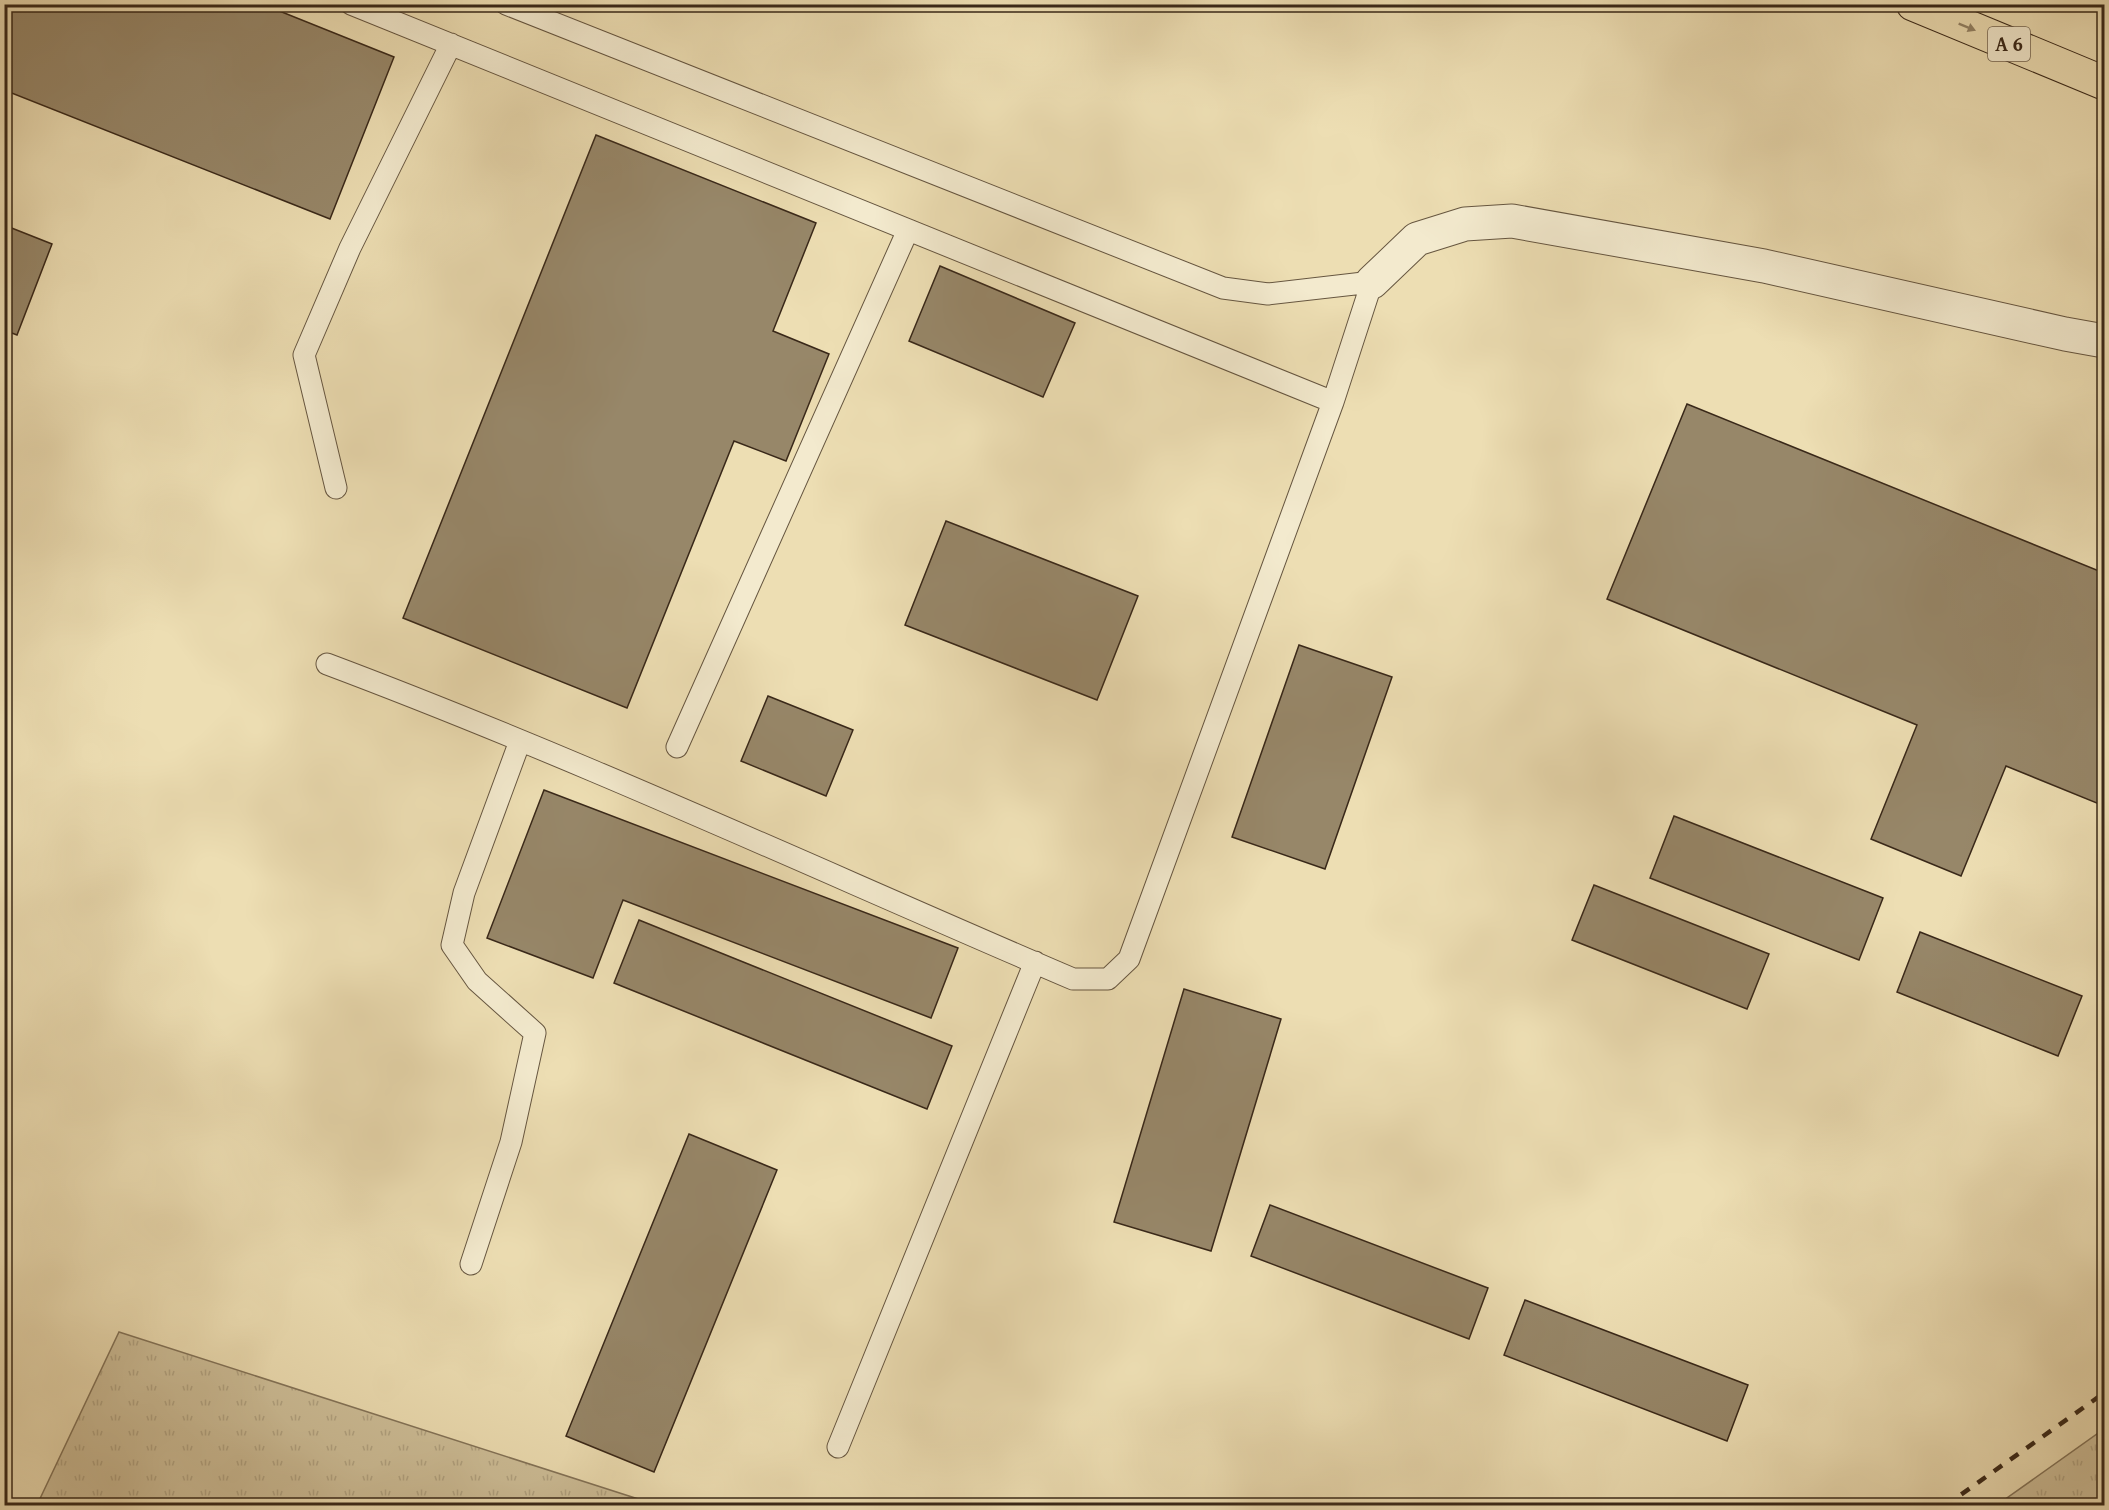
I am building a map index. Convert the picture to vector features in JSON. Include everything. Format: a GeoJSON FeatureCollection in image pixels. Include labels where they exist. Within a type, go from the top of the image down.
{"type":"FeatureCollection","features":[{"type":"Feature","properties":{"kind":"highway","name":"A 6"},"geometry":{"type":"LineString","coordinates":[[1913,4],[2104,83]]}},
{"type":"Feature","properties":{"kind":"street"},"geometry":{"type":"LineString","coordinates":[[1372,282],[1417,239],[1465,224],[1512,221],[1764,266],[2054,332],[2104,340]]}},
{"type":"Feature","properties":{"kind":"lane"},"geometry":{"type":"LineString","coordinates":[[351,4],[1333,402]]}},
{"type":"Feature","properties":{"kind":"lane"},"geometry":{"type":"LineString","coordinates":[[327,664],[406,693],[1073,978],[1108,979],[1129,958],[1333,402],[1372,282],[1268,294],[1223,288],[506,4]]}},
{"type":"Feature","properties":{"kind":"lane"},"geometry":{"type":"LineString","coordinates":[[336,488],[304,355],[350,248],[450,44]]}},
{"type":"Feature","properties":{"kind":"lane"},"geometry":{"type":"LineString","coordinates":[[677,747],[908,230]]}},
{"type":"Feature","properties":{"kind":"lane"},"geometry":{"type":"LineString","coordinates":[[471,1264],[511,1142],[535,1033],[477,981],[452,945],[464,893],[520,741]]}},
{"type":"Feature","properties":{"kind":"lane"},"geometry":{"type":"LineString","coordinates":[[838,1447],[1035,962]]}},
{"type":"Feature","properties":{"kind":"green space"},"geometry":{"type":"Polygon","coordinates":[[[119,1332],[657,1505],[37,1505],[119,1332]]]}},
{"type":"Feature","properties":{"kind":"green space"},"geometry":{"type":"Polygon","coordinates":[[[2104,1429],[2104,1505],[1997,1505],[2104,1429]]]}},
{"type":"Feature","properties":{"kind":"building"},"geometry":{"type":"Polygon","coordinates":[[[4,4],[262,4],[394,57],[330,219],[4,90],[4,4]]]}},
{"type":"Feature","properties":{"kind":"building"},"geometry":{"type":"Polygon","coordinates":[[[596,135],[816,223],[773,331],[829,354],[786,461],[734,441],[627,708],[403,618],[596,135]]]}},
{"type":"Feature","properties":{"kind":"building"},"geometry":{"type":"Polygon","coordinates":[[[4,225],[52,244],[17,335],[4,330],[4,225]]]}},
{"type":"Feature","properties":{"kind":"building"},"geometry":{"type":"Polygon","coordinates":[[[940,266],[1075,323],[1043,397],[909,341],[940,266]]]}},
{"type":"Feature","properties":{"kind":"building"},"geometry":{"type":"Polygon","coordinates":[[[1687,404],[2104,573],[2104,806],[2006,766],[1961,876],[1871,839],[1917,725],[1607,599],[1687,404]]]}},
{"type":"Feature","properties":{"kind":"building"},"geometry":{"type":"Polygon","coordinates":[[[946,521],[1138,596],[1097,700],[905,625],[946,521]]]}},
{"type":"Feature","properties":{"kind":"building"},"geometry":{"type":"Polygon","coordinates":[[[1299,645],[1392,677],[1325,869],[1232,837],[1299,645]]]}},
{"type":"Feature","properties":{"kind":"building"},"geometry":{"type":"Polygon","coordinates":[[[768,696],[853,730],[826,796],[741,761],[768,696]]]}},
{"type":"Feature","properties":{"kind":"building"},"geometry":{"type":"Polygon","coordinates":[[[544,790],[958,948],[931,1018],[623,900],[593,978],[487,938],[544,790]]]}},
{"type":"Feature","properties":{"kind":"building"},"geometry":{"type":"Polygon","coordinates":[[[1674,816],[1883,898],[1859,960],[1650,878],[1674,816]]]}},
{"type":"Feature","properties":{"kind":"building"},"geometry":{"type":"Polygon","coordinates":[[[1594,885],[1769,954],[1747,1009],[1572,940],[1594,885]]]}},
{"type":"Feature","properties":{"kind":"building"},"geometry":{"type":"Polygon","coordinates":[[[639,920],[952,1046],[927,1109],[614,983],[639,920]]]}},
{"type":"Feature","properties":{"kind":"building"},"geometry":{"type":"Polygon","coordinates":[[[1920,932],[2082,996],[2058,1056],[1897,992],[1920,932]]]}},
{"type":"Feature","properties":{"kind":"building"},"geometry":{"type":"Polygon","coordinates":[[[1184,989],[1281,1019],[1211,1251],[1114,1222],[1184,989]]]}},
{"type":"Feature","properties":{"kind":"building"},"geometry":{"type":"Polygon","coordinates":[[[689,1134],[777,1170],[654,1472],[566,1436],[689,1134]]]}},
{"type":"Feature","properties":{"kind":"building"},"geometry":{"type":"Polygon","coordinates":[[[1270,1205],[1488,1288],[1469,1339],[1251,1256],[1270,1205]]]}},
{"type":"Feature","properties":{"kind":"building"},"geometry":{"type":"Polygon","coordinates":[[[1525,1300],[1748,1385],[1727,1441],[1504,1355],[1525,1300]]]}},
{"type":"Feature","properties":{"kind":"railway"},"geometry":{"type":"LineString","coordinates":[[1945,1506],[2104,1393]]}}]}
